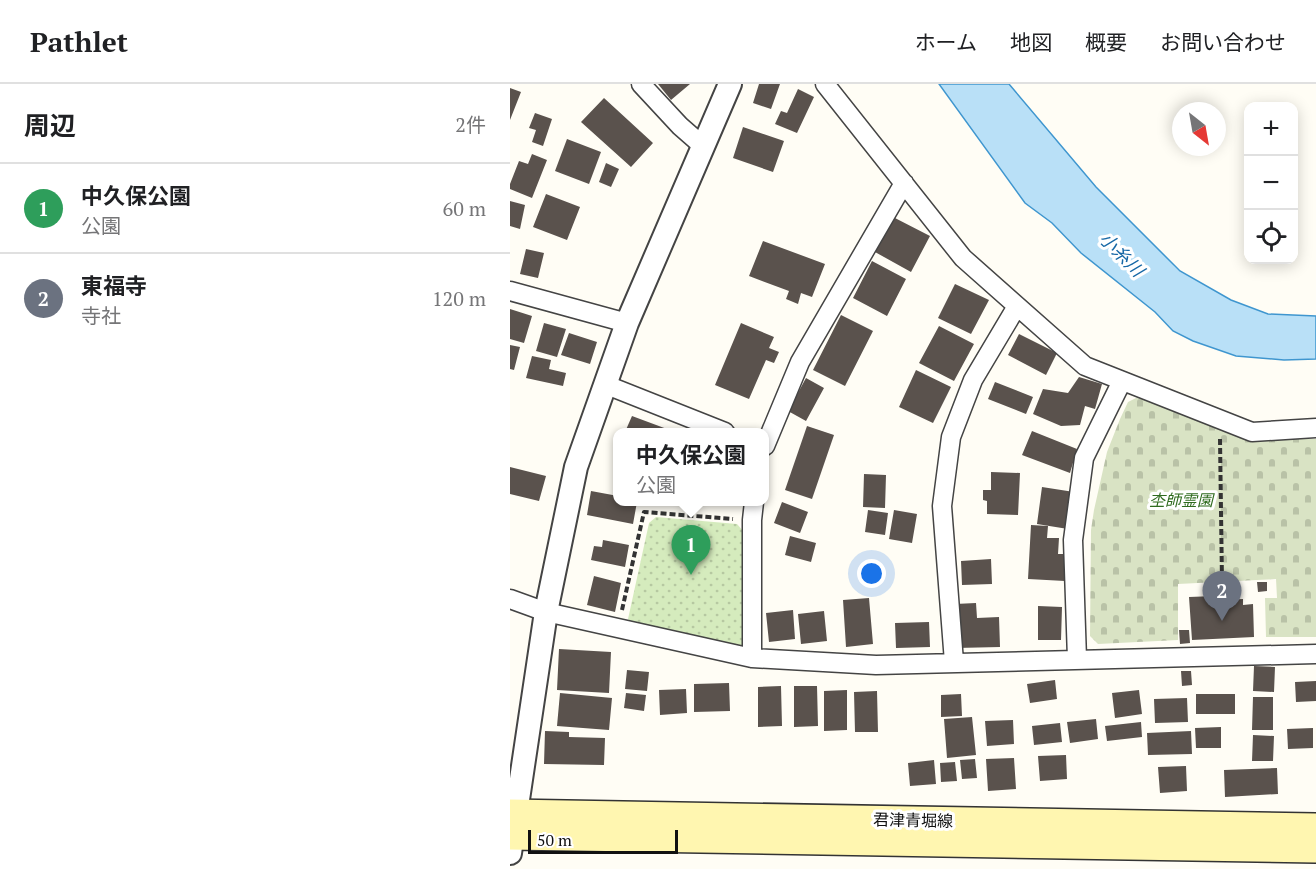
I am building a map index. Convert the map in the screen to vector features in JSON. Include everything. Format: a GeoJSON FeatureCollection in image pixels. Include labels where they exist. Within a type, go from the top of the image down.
{"type":"FeatureCollection","features":[{"type":"Feature","properties":{"kind":"main road","name":"君津青堀線"},"geometry":{"type":"LineString","coordinates":[[512,830],[1316,827]]}},
{"type":"Feature","properties":{"kind":"main road","name":"君津青堀線"},"geometry":{"type":"LineString","coordinates":[[512,830],[1316,849]]}},
{"type":"Feature","properties":{"kind":"street"},"geometry":{"type":"LineString","coordinates":[[641,84],[680,126],[704,147]]}},
{"type":"Feature","properties":{"kind":"street"},"geometry":{"type":"LineString","coordinates":[[512,830],[546,612],[576,467],[627,323],[730,84]]}},
{"type":"Feature","properties":{"kind":"street"},"geometry":{"type":"LineString","coordinates":[[825,84],[963,258],[1085,366],[1252,432],[1316,428]]}},
{"type":"Feature","properties":{"kind":"street"},"geometry":{"type":"LineString","coordinates":[[769,436],[800,362],[904,183]]}},
{"type":"Feature","properties":{"kind":"street"},"geometry":{"type":"LineString","coordinates":[[510,291],[627,323]]}},
{"type":"Feature","properties":{"kind":"street"},"geometry":{"type":"LineString","coordinates":[[954,662],[942,506],[951,437],[973,380],[1017,306]]}},
{"type":"Feature","properties":{"kind":"street"},"geometry":{"type":"LineString","coordinates":[[1077,659],[1073,540],[1084,458],[1122,381]]}},
{"type":"Feature","properties":{"kind":"street"},"geometry":{"type":"LineString","coordinates":[[604,384],[715,428]]}},
{"type":"Feature","properties":{"kind":"street"},"geometry":{"type":"LineString","coordinates":[[753,506],[753,658]]}},
{"type":"Feature","properties":{"kind":"street"},"geometry":{"type":"LineString","coordinates":[[510,599],[546,612],[753,658],[876,665],[1316,654]]}},
{"type":"Feature","properties":{"kind":"path"},"geometry":{"type":"LineString","coordinates":[[1220,434],[1222,582]]}},
{"type":"Feature","properties":{"kind":"path"},"geometry":{"type":"LineString","coordinates":[[618,628],[644,512],[752,520]]}},
{"type":"Feature","properties":{"kind":"green space","name":"杢師霊園"},"geometry":{"type":"Polygon","coordinates":[[[1138,397],[1247,437],[1316,439],[1316,637],[1266,637],[1265,598],[1277,598],[1276,579],[1178,584],[1178,640],[1098,644],[1090,636],[1091,530],[1094,510],[1107,452],[1128,402],[1138,397]]]}},
{"type":"Feature","properties":{"kind":"green space"},"geometry":{"type":"Polygon","coordinates":[[[656,517],[737,524],[744,532],[747,640],[739,648],[634,626],[628,619],[649,523],[656,517]]]}},
{"type":"Feature","properties":{"kind":"water","name":"小糸川"},"geometry":{"type":"Polygon","coordinates":[[[939,84],[1009,84],[1096,187],[1180,271],[1231,300],[1268,314],[1316,316],[1316,359],[1284,360],[1236,356],[1193,341],[1173,331],[1155,312],[1081,253],[1052,223],[1025,203],[939,84]]]}},
{"type":"Feature","properties":{"kind":"building"},"geometry":{"type":"Polygon","coordinates":[[[658,84],[690,84],[671,100],[658,84]]]}},
{"type":"Feature","properties":{"kind":"building"},"geometry":{"type":"Polygon","coordinates":[[[759,84],[780,84],[771,109],[753,103],[759,84]]]}},
{"type":"Feature","properties":{"kind":"building"},"geometry":{"type":"Polygon","coordinates":[[[510,88],[521,92],[510,120],[510,88]]]}},
{"type":"Feature","properties":{"kind":"building"},"geometry":{"type":"Polygon","coordinates":[[[798,89],[814,97],[797,133],[775,124],[781,111],[787,113],[798,89]]]}},
{"type":"Feature","properties":{"kind":"building"},"geometry":{"type":"Polygon","coordinates":[[[604,98],[653,143],[631,167],[581,122],[604,98]]]}},
{"type":"Feature","properties":{"kind":"building"},"geometry":{"type":"Polygon","coordinates":[[[535,113],[552,119],[543,146],[532,142],[536,130],[529,128],[535,113]]]}},
{"type":"Feature","properties":{"kind":"building"},"geometry":{"type":"Polygon","coordinates":[[[743,127],[784,141],[773,172],[733,158],[743,127]]]}},
{"type":"Feature","properties":{"kind":"building"},"geometry":{"type":"Polygon","coordinates":[[[567,139],[601,152],[589,184],[555,171],[567,139]]]}},
{"type":"Feature","properties":{"kind":"building"},"geometry":{"type":"Polygon","coordinates":[[[532,154],[547,160],[532,198],[510,189],[510,184],[519,161],[528,164],[532,154]]]}},
{"type":"Feature","properties":{"kind":"building"},"geometry":{"type":"Polygon","coordinates":[[[606,163],[619,169],[611,187],[599,182],[606,163]]]}},
{"type":"Feature","properties":{"kind":"building"},"geometry":{"type":"Polygon","coordinates":[[[546,194],[580,207],[567,240],[533,227],[546,194]]]}},
{"type":"Feature","properties":{"kind":"building"},"geometry":{"type":"Polygon","coordinates":[[[510,201],[525,205],[520,229],[510,226],[510,201]]]}},
{"type":"Feature","properties":{"kind":"building"},"geometry":{"type":"Polygon","coordinates":[[[893,217],[930,236],[911,272],[875,252],[893,217]]]}},
{"type":"Feature","properties":{"kind":"building"},"geometry":{"type":"Polygon","coordinates":[[[763,241],[825,264],[812,297],[801,293],[798,304],[786,299],[789,291],[749,276],[763,241]]]}},
{"type":"Feature","properties":{"kind":"building"},"geometry":{"type":"Polygon","coordinates":[[[526,249],[544,253],[538,278],[520,274],[526,249]]]}},
{"type":"Feature","properties":{"kind":"building"},"geometry":{"type":"Polygon","coordinates":[[[872,261],[906,279],[887,316],[853,298],[872,261]]]}},
{"type":"Feature","properties":{"kind":"building"},"geometry":{"type":"Polygon","coordinates":[[[955,284],[989,300],[971,334],[938,318],[955,284]]]}},
{"type":"Feature","properties":{"kind":"building"},"geometry":{"type":"Polygon","coordinates":[[[510,309],[532,316],[524,343],[510,339],[510,309]]]}},
{"type":"Feature","properties":{"kind":"building"},"geometry":{"type":"Polygon","coordinates":[[[841,315],[873,331],[845,386],[813,370],[841,315]]]}},
{"type":"Feature","properties":{"kind":"building"},"geometry":{"type":"Polygon","coordinates":[[[544,323],[566,329],[557,357],[536,351],[544,323]]]}},
{"type":"Feature","properties":{"kind":"building"},"geometry":{"type":"Polygon","coordinates":[[[741,323],[774,337],[769,348],[779,352],[774,363],[766,360],[749,399],[715,385],[741,323]]]}},
{"type":"Feature","properties":{"kind":"building"},"geometry":{"type":"Polygon","coordinates":[[[939,326],[974,344],[954,381],[919,363],[939,326]]]}},
{"type":"Feature","properties":{"kind":"building"},"geometry":{"type":"Polygon","coordinates":[[[569,333],[597,342],[590,364],[561,355],[569,333]]]}},
{"type":"Feature","properties":{"kind":"building"},"geometry":{"type":"Polygon","coordinates":[[[1019,334],[1057,353],[1046,375],[1008,355],[1019,334]]]}},
{"type":"Feature","properties":{"kind":"building"},"geometry":{"type":"Polygon","coordinates":[[[510,345],[520,347],[514,370],[510,369],[510,345]]]}},
{"type":"Feature","properties":{"kind":"building"},"geometry":{"type":"Polygon","coordinates":[[[532,356],[551,360],[549,369],[566,373],[563,386],[526,378],[532,356]]]}},
{"type":"Feature","properties":{"kind":"building"},"geometry":{"type":"Polygon","coordinates":[[[916,370],[951,387],[933,423],[899,407],[916,370]]]}},
{"type":"Feature","properties":{"kind":"building"},"geometry":{"type":"Polygon","coordinates":[[[1079,377],[1102,384],[1095,409],[1085,406],[1080,425],[1061,426],[1033,414],[1043,389],[1068,393],[1079,377]]]}},
{"type":"Feature","properties":{"kind":"building"},"geometry":{"type":"Polygon","coordinates":[[[806,378],[824,388],[806,421],[788,411],[806,378]]]}},
{"type":"Feature","properties":{"kind":"building"},"geometry":{"type":"Polygon","coordinates":[[[995,382],[1033,397],[1026,414],[988,399],[995,382]]]}},
{"type":"Feature","properties":{"kind":"building"},"geometry":{"type":"Polygon","coordinates":[[[632,416],[664,428],[627,428],[632,416]]]}},
{"type":"Feature","properties":{"kind":"building"},"geometry":{"type":"Polygon","coordinates":[[[807,426],[834,435],[812,499],[785,490],[807,426]]]}},
{"type":"Feature","properties":{"kind":"building"},"geometry":{"type":"Polygon","coordinates":[[[1032,431],[1077,449],[1070,473],[1022,455],[1032,431]]]}},
{"type":"Feature","properties":{"kind":"building"},"geometry":{"type":"Polygon","coordinates":[[[510,467],[546,476],[539,501],[510,494],[510,467]]]}},
{"type":"Feature","properties":{"kind":"building"},"geometry":{"type":"Polygon","coordinates":[[[991,472],[1020,473],[1018,515],[987,514],[987,501],[983,500],[983,490],[991,490],[991,472]]]}},
{"type":"Feature","properties":{"kind":"building"},"geometry":{"type":"Polygon","coordinates":[[[864,474],[886,475],[885,508],[863,507],[864,474]]]}},
{"type":"Feature","properties":{"kind":"building"},"geometry":{"type":"Polygon","coordinates":[[[1042,487],[1074,492],[1068,529],[1037,524],[1042,487]]]}},
{"type":"Feature","properties":{"kind":"building"},"geometry":{"type":"Polygon","coordinates":[[[591,491],[613,495],[613,506],[636,506],[633,524],[587,515],[591,491]]]}},
{"type":"Feature","properties":{"kind":"building"},"geometry":{"type":"Polygon","coordinates":[[[782,502],[808,512],[800,533],[774,523],[782,502]]]}},
{"type":"Feature","properties":{"kind":"building"},"geometry":{"type":"Polygon","coordinates":[[[868,510],[888,513],[885,535],[865,532],[868,510]]]}},
{"type":"Feature","properties":{"kind":"building"},"geometry":{"type":"Polygon","coordinates":[[[894,510],[917,514],[912,543],[889,539],[894,510]]]}},
{"type":"Feature","properties":{"kind":"building"},"geometry":{"type":"Polygon","coordinates":[[[1031,525],[1048,526],[1047,538],[1059,538],[1058,554],[1066,554],[1065,581],[1028,579],[1031,525]]]}},
{"type":"Feature","properties":{"kind":"building"},"geometry":{"type":"Polygon","coordinates":[[[790,536],[816,543],[811,562],[785,555],[790,536]]]}},
{"type":"Feature","properties":{"kind":"building"},"geometry":{"type":"Polygon","coordinates":[[[603,540],[629,545],[625,567],[591,560],[594,546],[602,547],[603,540]]]}},
{"type":"Feature","properties":{"kind":"building"},"geometry":{"type":"Polygon","coordinates":[[[991,559],[992,584],[962,585],[961,561],[991,559]]]}},
{"type":"Feature","properties":{"kind":"building"},"geometry":{"type":"Polygon","coordinates":[[[594,576],[621,583],[615,612],[587,605],[594,576]]]}},
{"type":"Feature","properties":{"kind":"building"},"geometry":{"type":"Polygon","coordinates":[[[1257,582],[1267,582],[1267,591],[1258,592],[1257,582]]]}},
{"type":"Feature","properties":{"kind":"building"},"geometry":{"type":"Polygon","coordinates":[[[1215,596],[1216,606],[1224,606],[1223,600],[1243,599],[1243,605],[1253,604],[1254,637],[1192,640],[1189,597],[1215,596]]]}},
{"type":"Feature","properties":{"kind":"building"},"geometry":{"type":"Polygon","coordinates":[[[869,598],[873,644],[846,647],[843,600],[869,598]]]}},
{"type":"Feature","properties":{"kind":"building"},"geometry":{"type":"Polygon","coordinates":[[[976,603],[977,618],[999,617],[1000,647],[956,648],[955,604],[976,603]]]}},
{"type":"Feature","properties":{"kind":"building"},"geometry":{"type":"Polygon","coordinates":[[[1038,606],[1062,607],[1061,640],[1038,640],[1038,606]]]}},
{"type":"Feature","properties":{"kind":"building"},"geometry":{"type":"Polygon","coordinates":[[[793,610],[795,639],[769,642],[766,613],[793,610]]]}},
{"type":"Feature","properties":{"kind":"building"},"geometry":{"type":"Polygon","coordinates":[[[824,611],[827,641],[801,644],[798,614],[824,611]]]}},
{"type":"Feature","properties":{"kind":"building"},"geometry":{"type":"Polygon","coordinates":[[[929,622],[930,647],[896,648],[895,623],[929,622]]]}},
{"type":"Feature","properties":{"kind":"building"},"geometry":{"type":"Polygon","coordinates":[[[1179,630],[1189,630],[1190,643],[1180,644],[1179,630]]]}},
{"type":"Feature","properties":{"kind":"building"},"geometry":{"type":"Polygon","coordinates":[[[559,649],[611,652],[609,693],[557,690],[559,649]]]}},
{"type":"Feature","properties":{"kind":"building"},"geometry":{"type":"Polygon","coordinates":[[[1254,666],[1275,667],[1274,692],[1253,691],[1254,666]]]}},
{"type":"Feature","properties":{"kind":"building"},"geometry":{"type":"Polygon","coordinates":[[[627,670],[649,672],[647,691],[625,689],[627,670]]]}},
{"type":"Feature","properties":{"kind":"building"},"geometry":{"type":"Polygon","coordinates":[[[1181,671],[1191,671],[1192,685],[1182,686],[1181,671]]]}},
{"type":"Feature","properties":{"kind":"building"},"geometry":{"type":"Polygon","coordinates":[[[1055,680],[1057,699],[1030,703],[1027,684],[1055,680]]]}},
{"type":"Feature","properties":{"kind":"building"},"geometry":{"type":"Polygon","coordinates":[[[1316,681],[1316,701],[1296,702],[1295,682],[1316,681]]]}},
{"type":"Feature","properties":{"kind":"building"},"geometry":{"type":"Polygon","coordinates":[[[729,683],[730,711],[694,712],[694,684],[729,683]]]}},
{"type":"Feature","properties":{"kind":"building"},"geometry":{"type":"Polygon","coordinates":[[[781,686],[782,726],[758,727],[758,687],[781,686]]]}},
{"type":"Feature","properties":{"kind":"building"},"geometry":{"type":"Polygon","coordinates":[[[794,686],[817,686],[818,726],[794,727],[794,686]]]}},
{"type":"Feature","properties":{"kind":"building"},"geometry":{"type":"Polygon","coordinates":[[[686,689],[687,713],[660,715],[659,690],[686,689]]]}},
{"type":"Feature","properties":{"kind":"building"},"geometry":{"type":"Polygon","coordinates":[[[847,690],[847,730],[824,731],[824,691],[847,690]]]}},
{"type":"Feature","properties":{"kind":"building"},"geometry":{"type":"Polygon","coordinates":[[[1139,690],[1142,714],[1115,718],[1112,693],[1139,690]]]}},
{"type":"Feature","properties":{"kind":"building"},"geometry":{"type":"Polygon","coordinates":[[[877,691],[878,732],[855,732],[854,692],[877,691]]]}},
{"type":"Feature","properties":{"kind":"building"},"geometry":{"type":"Polygon","coordinates":[[[560,693],[612,698],[609,730],[557,726],[560,693]]]}},
{"type":"Feature","properties":{"kind":"building"},"geometry":{"type":"Polygon","coordinates":[[[626,693],[646,695],[644,711],[624,708],[626,693]]]}},
{"type":"Feature","properties":{"kind":"building"},"geometry":{"type":"Polygon","coordinates":[[[961,694],[962,716],[941,717],[941,695],[961,694]]]}},
{"type":"Feature","properties":{"kind":"building"},"geometry":{"type":"Polygon","coordinates":[[[1196,694],[1235,694],[1235,714],[1196,714],[1196,694]]]}},
{"type":"Feature","properties":{"kind":"building"},"geometry":{"type":"Polygon","coordinates":[[[1253,697],[1273,697],[1273,730],[1252,730],[1253,697]]]}},
{"type":"Feature","properties":{"kind":"building"},"geometry":{"type":"Polygon","coordinates":[[[1187,698],[1188,722],[1155,723],[1154,699],[1187,698]]]}},
{"type":"Feature","properties":{"kind":"building"},"geometry":{"type":"Polygon","coordinates":[[[972,717],[976,755],[947,758],[944,719],[972,717]]]}},
{"type":"Feature","properties":{"kind":"building"},"geometry":{"type":"Polygon","coordinates":[[[1096,719],[1098,739],[1070,743],[1067,722],[1096,719]]]}},
{"type":"Feature","properties":{"kind":"building"},"geometry":{"type":"Polygon","coordinates":[[[1013,720],[1014,744],[987,746],[985,721],[1013,720]]]}},
{"type":"Feature","properties":{"kind":"building"},"geometry":{"type":"Polygon","coordinates":[[[1141,722],[1142,737],[1107,741],[1105,726],[1141,722]]]}},
{"type":"Feature","properties":{"kind":"building"},"geometry":{"type":"Polygon","coordinates":[[[1060,723],[1062,742],[1034,745],[1032,726],[1060,723]]]}},
{"type":"Feature","properties":{"kind":"building"},"geometry":{"type":"Polygon","coordinates":[[[1221,727],[1221,748],[1196,748],[1195,728],[1221,727]]]}},
{"type":"Feature","properties":{"kind":"building"},"geometry":{"type":"Polygon","coordinates":[[[1313,728],[1313,748],[1288,749],[1287,729],[1313,728]]]}},
{"type":"Feature","properties":{"kind":"building"},"geometry":{"type":"Polygon","coordinates":[[[545,731],[569,732],[569,737],[605,738],[604,765],[544,764],[545,731]]]}},
{"type":"Feature","properties":{"kind":"building"},"geometry":{"type":"Polygon","coordinates":[[[1191,731],[1192,754],[1148,755],[1147,733],[1191,731]]]}},
{"type":"Feature","properties":{"kind":"building"},"geometry":{"type":"Polygon","coordinates":[[[1253,735],[1274,736],[1273,761],[1252,761],[1253,735]]]}},
{"type":"Feature","properties":{"kind":"building"},"geometry":{"type":"Polygon","coordinates":[[[1066,755],[1067,779],[1040,781],[1038,756],[1066,755]]]}},
{"type":"Feature","properties":{"kind":"building"},"geometry":{"type":"Polygon","coordinates":[[[1014,758],[1016,789],[988,791],[986,759],[1014,758]]]}},
{"type":"Feature","properties":{"kind":"building"},"geometry":{"type":"Polygon","coordinates":[[[975,759],[977,778],[962,779],[960,760],[975,759]]]}},
{"type":"Feature","properties":{"kind":"building"},"geometry":{"type":"Polygon","coordinates":[[[934,760],[936,784],[910,786],[908,763],[934,760]]]}},
{"type":"Feature","properties":{"kind":"building"},"geometry":{"type":"Polygon","coordinates":[[[955,762],[957,781],[941,782],[940,763],[955,762]]]}},
{"type":"Feature","properties":{"kind":"building"},"geometry":{"type":"Polygon","coordinates":[[[1186,766],[1187,791],[1160,793],[1158,767],[1186,766]]]}},
{"type":"Feature","properties":{"kind":"building"},"geometry":{"type":"Polygon","coordinates":[[[1277,768],[1278,794],[1225,797],[1224,770],[1277,768]]]}},
{"type":"Feature","properties":{"kind":"place","name":"中久保公園"},"geometry":{"type":"Point","coordinates":[691,575]}},
{"type":"Feature","properties":{"kind":"place","name":"東福寺"},"geometry":{"type":"Point","coordinates":[1222,621]}}]}
